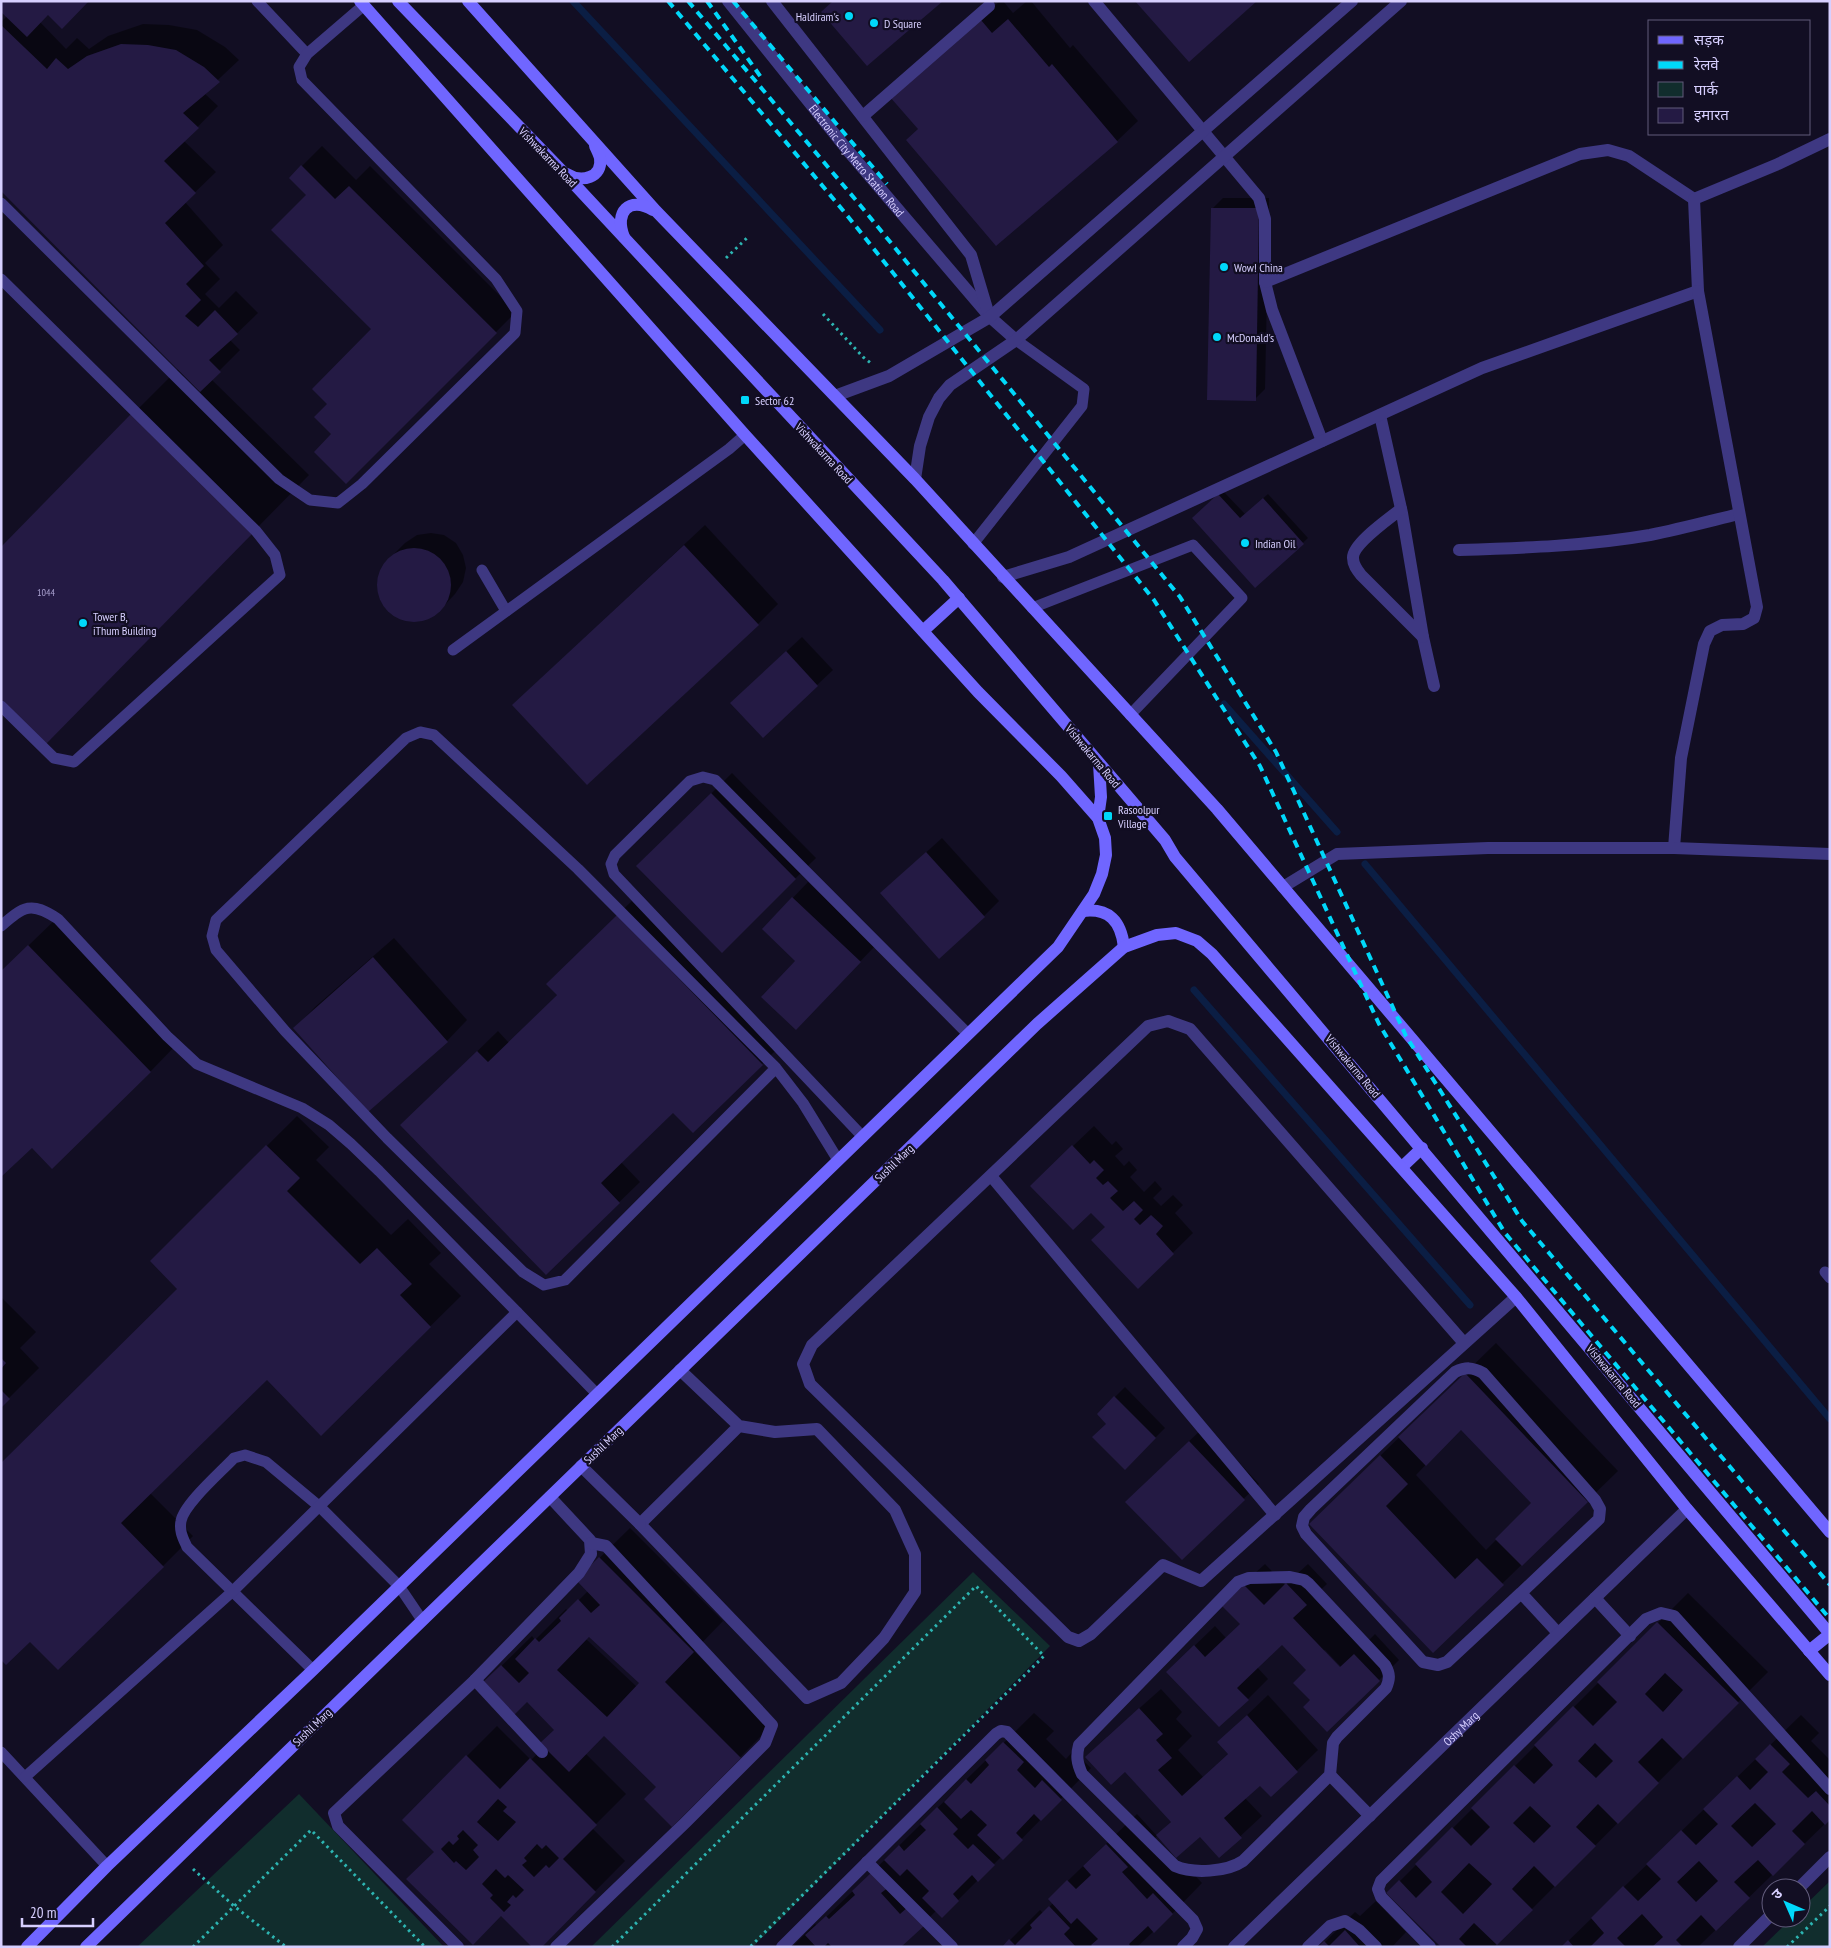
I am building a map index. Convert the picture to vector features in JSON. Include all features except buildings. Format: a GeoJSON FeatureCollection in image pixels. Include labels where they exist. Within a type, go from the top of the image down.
{"type":"FeatureCollection","features":[{"type":"Feature","properties":{"kind":"street","name":"Vishwakarma Road"},"geometry":{"type":"LineString","coordinates":[[398,1],[562,171],[959,598],[1830,1634]]}},
{"type":"Feature","properties":{"kind":"street"},"geometry":{"type":"LineString","coordinates":[[468,1],[656,212],[915,479],[1217,809],[1827,1525]]}},
{"type":"Feature","properties":{"kind":"street","name":"Electronic City Metro Station Road"},"geometry":{"type":"LineString","coordinates":[[728,1],[849,152],[990,317],[1016,340]]}},
{"type":"Feature","properties":{"kind":"street"},"geometry":{"type":"LineString","coordinates":[[1094,1],[1258,198],[1265,220],[1265,282],[1272,310],[1322,441]]}},
{"type":"Feature","properties":{"kind":"street"},"geometry":{"type":"LineString","coordinates":[[835,396],[889,376],[990,317],[1352,1]]}},
{"type":"Feature","properties":{"kind":"street"},"geometry":{"type":"LineString","coordinates":[[915,479],[920,446],[929,417],[939,398],[950,385],[1016,340],[1401,1]]}},
{"type":"Feature","properties":{"kind":"street"},"geometry":{"type":"LineString","coordinates":[[27,1947],[107,1866],[313,1670],[1058,948],[1094,894],[1102,874],[1106,855],[1105,838],[1098,818],[1066,782],[978,692],[745,435],[362,3]]}},
{"type":"Feature","properties":{"kind":"street"},"geometry":{"type":"LineString","coordinates":[[778,3],[971,255],[990,317]]}},
{"type":"Feature","properties":{"kind":"street"},"geometry":{"type":"LineString","coordinates":[[863,116],[989,6]]}},
{"type":"Feature","properties":{"kind":"street"},"geometry":{"type":"LineString","coordinates":[[1694,198],[1778,164],[1830,138]]}},
{"type":"Feature","properties":{"kind":"street"},"geometry":{"type":"LineString","coordinates":[[562,171],[582,180],[591,176],[598,168],[600,160],[593,142]]}},
{"type":"Feature","properties":{"kind":"street"},"geometry":{"type":"LineString","coordinates":[[1265,282],[1580,154],[1608,150],[1629,156],[1694,198]]}},
{"type":"Feature","properties":{"kind":"street"},"geometry":{"type":"LineString","coordinates":[[1674,848],[1681,758],[1704,644],[1710,631],[1722,625],[1743,624],[1754,618],[1757,607],[1698,291],[1694,198]]}},
{"type":"Feature","properties":{"kind":"street"},"geometry":{"type":"LineString","coordinates":[[625,239],[619,226],[620,216],[626,208],[633,204],[644,205],[656,212]]}},
{"type":"Feature","properties":{"kind":"street"},"geometry":{"type":"LineString","coordinates":[[1003,577],[1069,557],[1482,368],[1698,291]]}},
{"type":"Feature","properties":{"kind":"street"},"geometry":{"type":"LineString","coordinates":[[1380,415],[1401,509],[1423,637],[1434,686]]}},
{"type":"Feature","properties":{"kind":"street"},"geometry":{"type":"LineString","coordinates":[[1401,509],[1357,546],[1352,556],[1354,566],[1361,576],[1423,637]]}},
{"type":"Feature","properties":{"kind":"street"},"geometry":{"type":"LineString","coordinates":[[1459,550],[1520,549],[1580,544],[1650,534],[1739,514]]}},
{"type":"Feature","properties":{"kind":"street"},"geometry":{"type":"LineString","coordinates":[[923,630],[959,598]]}},
{"type":"Feature","properties":{"kind":"street"},"geometry":{"type":"LineString","coordinates":[[1098,818],[1101,798],[1100,764]]}},
{"type":"Feature","properties":{"kind":"street"},"geometry":{"type":"LineString","coordinates":[[1283,887],[1337,854],[1488,848],[1674,848],[1830,854]]}},
{"type":"Feature","properties":{"kind":"street"},"geometry":{"type":"LineString","coordinates":[[1083,911],[1096,909],[1110,916],[1120,930],[1124,947],[1157,935],[1176,933],[1198,941],[1212,954],[1516,1296],[1686,1509],[1830,1675]]}},
{"type":"Feature","properties":{"kind":"street","name":"Sushil Marg"},"geometry":{"type":"LineString","coordinates":[[86,1947],[1037,1024],[1124,947]]}},
{"type":"Feature","properties":{"kind":"street"},"geometry":{"type":"LineString","coordinates":[[1464,1343],[1190,1028],[1168,1021],[1148,1026],[812,1345],[803,1364],[810,1384],[1068,1637],[1079,1641],[1091,1634],[1163,1566],[1202,1581],[1516,1296]]}},
{"type":"Feature","properties":{"kind":"street"},"geometry":{"type":"LineString","coordinates":[[1402,1167],[1422,1148]]}},
{"type":"Feature","properties":{"kind":"street"},"geometry":{"type":"LineString","coordinates":[[991,1176],[1274,1514]]}},
{"type":"Feature","properties":{"kind":"street"},"geometry":{"type":"LineString","coordinates":[[1465,1368],[1473,1368],[1483,1373],[1595,1500],[1600,1509],[1599,1519],[1521,1593],[1447,1662],[1430,1665],[1423,1662],[1306,1534],[1302,1526],[1304,1517],[1311,1509],[1455,1372],[1465,1368]]}},
{"type":"Feature","properties":{"kind":"street"},"geometry":{"type":"LineString","coordinates":[[582,1466],[807,1698],[841,1683],[884,1638],[915,1592],[915,1554],[895,1510],[817,1429],[774,1432],[740,1426],[680,1370]]}},
{"type":"Feature","properties":{"kind":"street"},"geometry":{"type":"LineString","coordinates":[[640,1524],[740,1426]]}},
{"type":"Feature","properties":{"kind":"street"},"geometry":{"type":"LineString","coordinates":[[458,1947],[338,1826],[334,1813],[475,1680],[579,1573],[591,1554],[590,1540],[550,1497]]}},
{"type":"Feature","properties":{"kind":"street","name":"Oshy Marg"},"geometry":{"type":"LineString","coordinates":[[1234,1947],[1686,1509]]}},
{"type":"Feature","properties":{"kind":"street"},"geometry":{"type":"LineString","coordinates":[[556,1947],[685,1823],[764,1743],[772,1725],[606,1546],[590,1543]]}},
{"type":"Feature","properties":{"kind":"street"},"geometry":{"type":"LineString","coordinates":[[1330,1775],[1243,1861],[1234,1867],[1190,1870],[1175,1866],[1082,1774],[1076,1756],[1079,1745],[1238,1582],[1249,1578],[1290,1577],[1304,1580],[1309,1584],[1385,1665],[1390,1673],[1386,1688],[1333,1743],[1330,1775],[1370,1816]]}},
{"type":"Feature","properties":{"kind":"street"},"geometry":{"type":"LineString","coordinates":[[1521,1593],[1558,1634]]}},
{"type":"Feature","properties":{"kind":"street"},"geometry":{"type":"LineString","coordinates":[[1595,1598],[1630,1636]]}},
{"type":"Feature","properties":{"kind":"street"},"geometry":{"type":"LineString","coordinates":[[1430,1947],[1381,1897],[1378,1889],[1381,1881],[1646,1619],[1661,1613],[1674,1616],[1830,1789]]}},
{"type":"Feature","properties":{"kind":"street"},"geometry":{"type":"LineString","coordinates":[[1809,1651],[1830,1634]]}},
{"type":"Feature","properties":{"kind":"street"},"geometry":{"type":"LineString","coordinates":[[475,1680],[542,1752]]}},
{"type":"Feature","properties":{"kind":"street"},"geometry":{"type":"LineString","coordinates":[[784,1946],[1001,1731],[1007,1732],[1193,1920],[1197,1929],[1192,1938],[1183,1947]]}},
{"type":"Feature","properties":{"kind":"street"},"geometry":{"type":"LineString","coordinates":[[1809,1878],[1830,1857]]}},
{"type":"Feature","properties":{"kind":"street"},"geometry":{"type":"LineString","coordinates":[[867,1862],[952,1947]]}},
{"type":"Feature","properties":{"kind":"street"},"geometry":{"type":"LineString","coordinates":[[1308,1947],[1330,1926],[1345,1921],[1359,1930],[1376,1947]]}},
{"type":"Feature","properties":{"kind":"street"},"geometry":{"type":"LineString","coordinates":[[1739,1947],[1761,1925]]}},
{"type":"Feature","properties":{"kind":"lane"},"geometry":{"type":"LineString","coordinates":[[257,1],[307,54]]}},
{"type":"Feature","properties":{"kind":"lane"},"geometry":{"type":"LineString","coordinates":[[1,203],[279,479],[310,500],[338,503],[362,484],[515,333],[517,311],[496,279],[302,80],[299,67],[307,54],[362,3]]}},
{"type":"Feature","properties":{"kind":"lane"},"geometry":{"type":"LineString","coordinates":[[1,279],[256,531],[275,555],[280,575],[74,762],[54,758],[1,706]]}},
{"type":"Feature","properties":{"kind":"lane"},"geometry":{"type":"LineString","coordinates":[[973,544],[1082,406],[1084,388],[1016,340]]}},
{"type":"Feature","properties":{"kind":"lane"},"geometry":{"type":"LineString","coordinates":[[453,650],[721,455],[745,435]]}},
{"type":"Feature","properties":{"kind":"lane"},"geometry":{"type":"LineString","coordinates":[[1032,608],[1193,545],[1212,564],[1242,598],[1130,715]]}},
{"type":"Feature","properties":{"kind":"lane"},"geometry":{"type":"LineString","coordinates":[[482,570],[506,611]]}},
{"type":"Feature","properties":{"kind":"lane"},"geometry":{"type":"LineString","coordinates":[[776,1068],[566,1280],[544,1285],[523,1272],[312,1060],[216,950],[212,936],[216,920],[406,738],[420,732],[434,735],[578,869],[776,1068],[803,1103],[838,1160]]}},
{"type":"Feature","properties":{"kind":"lane"},"geometry":{"type":"LineString","coordinates":[[863,1137],[614,874],[611,864],[614,855],[690,782],[703,777],[714,780],[968,1034]]}},
{"type":"Feature","properties":{"kind":"lane"},"geometry":{"type":"LineString","coordinates":[[1,926],[14,915],[30,907],[44,909],[58,919],[166,1036],[197,1064],[302,1108],[329,1125],[379,1171],[597,1394]]}},
{"type":"Feature","properties":{"kind":"lane"},"geometry":{"type":"LineString","coordinates":[[25,1777],[233,1591],[517,1312]]}},
{"type":"Feature","properties":{"kind":"lane"},"geometry":{"type":"LineString","coordinates":[[313,1670],[187,1547],[181,1533],[181,1520],[186,1508],[234,1458],[245,1455],[266,1462],[320,1506],[399,1586],[422,1620]]}},
{"type":"Feature","properties":{"kind":"lane"},"geometry":{"type":"LineString","coordinates":[[1,1752],[107,1866]]}},
{"type":"Feature","properties":{"kind":"path"},"geometry":{"type":"LineString","coordinates":[[713,270],[749,236]]}},
{"type":"Feature","properties":{"kind":"path"},"geometry":{"type":"LineString","coordinates":[[824,314],[863,358],[889,376]]}},
{"type":"Feature","properties":{"kind":"path"},"geometry":{"type":"LineString","coordinates":[[612,1947],[976,1586],[1044,1656],[750,1947]]}},
{"type":"Feature","properties":{"kind":"path"},"geometry":{"type":"LineString","coordinates":[[193,1947],[311,1830],[426,1947]]}},
{"type":"Feature","properties":{"kind":"path"},"geometry":{"type":"LineString","coordinates":[[179,1856],[234,1906],[286,1947]]}},
{"type":"Feature","properties":{"kind":"path"},"geometry":{"type":"LineString","coordinates":[[1787,1947],[1830,1906]]}},
{"type":"Feature","properties":{"kind":"green space"},"geometry":{"type":"Polygon","coordinates":[[[973,1572],[1050,1646],[753,1947],[591,1947],[973,1572]]]}},
{"type":"Feature","properties":{"kind":"green space"},"geometry":{"type":"Polygon","coordinates":[[[299,1794],[444,1947],[137,1947],[299,1794]]]}},
{"type":"Feature","properties":{"kind":"green space"},"geometry":{"type":"Polygon","coordinates":[[[1830,1881],[1830,1947],[1762,1947],[1782,1928],[1811,1928],[1811,1899],[1830,1881]]]}},
{"type":"Feature","properties":{"kind":"waterway"},"geometry":{"type":"LineString","coordinates":[[573,1],[880,330]]}},
{"type":"Feature","properties":{"kind":"waterway"},"geometry":{"type":"LineString","coordinates":[[1224,704],[1337,832]]}},
{"type":"Feature","properties":{"kind":"waterway"},"geometry":{"type":"LineString","coordinates":[[1365,864],[1830,1419]]}},
{"type":"Feature","properties":{"kind":"waterway"},"geometry":{"type":"LineString","coordinates":[[1194,990],[1470,1305]]}},
{"type":"Feature","properties":{"kind":"railway"},"geometry":{"type":"LineString","coordinates":[[668,1],[846,214],[1154,600],[1260,766],[1379,1024],[1505,1233],[1830,1619]]}},
{"type":"Feature","properties":{"kind":"railway"},"geometry":{"type":"LineString","coordinates":[[688,1],[860,205],[1180,597],[1276,752],[1406,1036],[1522,1221],[1830,1585]]}},
{"type":"Feature","properties":{"kind":"railway"},"geometry":{"type":"LineString","coordinates":[[707,1],[763,80]]}},
{"type":"Feature","properties":{"kind":"railway"},"geometry":{"type":"LineString","coordinates":[[733,1],[887,184]]}},
{"type":"Feature","properties":{"kind":"place","name":"Haldiram's"},"geometry":{"type":"Point","coordinates":[849,16]}},
{"type":"Feature","properties":{"kind":"place","name":"D Square"},"geometry":{"type":"Point","coordinates":[874,23]}},
{"type":"Feature","properties":{"kind":"place","name":"Wow! China"},"geometry":{"type":"Point","coordinates":[1224,267]}},
{"type":"Feature","properties":{"kind":"place","name":"McDonald's"},"geometry":{"type":"Point","coordinates":[1217,337]}},
{"type":"Feature","properties":{"kind":"place","name":"Sector 62"},"geometry":{"type":"Point","coordinates":[745,400]}},
{"type":"Feature","properties":{"kind":"place","name":"Indian Oil"},"geometry":{"type":"Point","coordinates":[1245,543]}},
{"type":"Feature","properties":{"kind":"place","name":"Tower B, iThum Building"},"geometry":{"type":"Point","coordinates":[83,623]}},
{"type":"Feature","properties":{"kind":"place","name":"Rasoolpur Village"},"geometry":{"type":"Point","coordinates":[1108,816]}}]}
